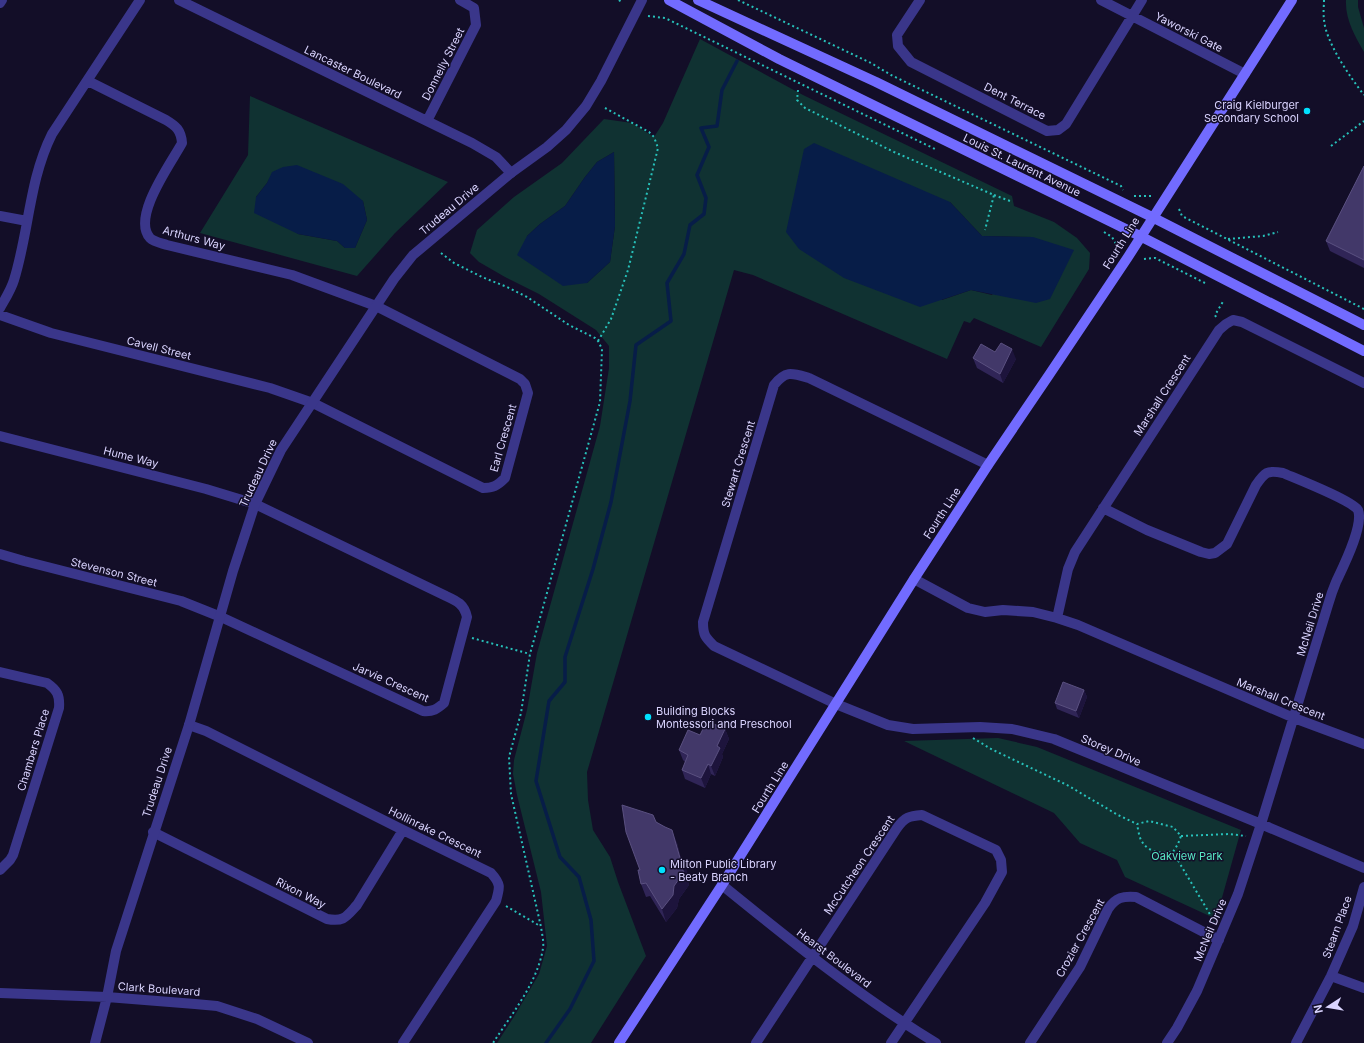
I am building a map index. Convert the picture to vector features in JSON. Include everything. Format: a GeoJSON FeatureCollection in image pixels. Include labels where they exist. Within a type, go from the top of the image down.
{"type":"FeatureCollection","features":[{"type":"Feature","properties":{"kind":"main road","name":"Louis St. Laurent Avenue"},"geometry":{"type":"LineString","coordinates":[[669,0],[779,60],[1140,236],[1364,351]]}},
{"type":"Feature","properties":{"kind":"main road","name":"Louis St. Laurent Avenue"},"geometry":{"type":"LineString","coordinates":[[698,0],[876,82],[1152,217],[1364,325]]}},
{"type":"Feature","properties":{"kind":"main road","name":"Fourth Line"},"geometry":{"type":"LineString","coordinates":[[619,1043],[722,885],[914,579],[988,465],[1050,375],[1292,0]]}},
{"type":"Feature","properties":{"kind":"street"},"geometry":{"type":"LineString","coordinates":[[0,308],[13,281],[45,148],[52,134],[140,0]]}},
{"type":"Feature","properties":{"kind":"street","name":"Lancaster Boulevard"},"geometry":{"type":"LineString","coordinates":[[179,0],[487,151],[496,156],[511,173]]}},
{"type":"Feature","properties":{"kind":"street","name":"Donnelly Street"},"geometry":{"type":"LineString","coordinates":[[427,121],[476,25],[474,8],[460,0]]}},
{"type":"Feature","properties":{"kind":"street","name":"Trudeau Drive"},"geometry":{"type":"LineString","coordinates":[[95,1043],[107,997],[116,951],[153,832],[189,725],[221,618],[233,571],[255,504],[281,450],[394,279],[413,255],[511,173],[547,147],[566,130],[586,106],[601,82],[642,0]]}},
{"type":"Feature","properties":{"kind":"street","name":"Dent Terrace"},"geometry":{"type":"LineString","coordinates":[[920,0],[897,35],[898,46],[911,62],[1047,131],[1058,130],[1066,124],[1142,0]]}},
{"type":"Feature","properties":{"kind":"street","name":"Yaworski Gate"},"geometry":{"type":"LineString","coordinates":[[1100,0],[1244,74]]}},
{"type":"Feature","properties":{"kind":"street","name":"Arthurs Way"},"geometry":{"type":"LineString","coordinates":[[88,81],[177,126],[182,135],[182,143],[154,190],[148,209],[145,227],[150,237],[157,242],[167,245],[292,275],[376,306]]}},
{"type":"Feature","properties":{"kind":"street"},"geometry":{"type":"LineString","coordinates":[[0,216],[27,221]]}},
{"type":"Feature","properties":{"kind":"street","name":"Earl Crescent"},"geometry":{"type":"LineString","coordinates":[[313,403],[483,488],[497,486],[505,478],[528,393],[525,384],[520,378],[376,306]]}},
{"type":"Feature","properties":{"kind":"street","name":"Cavell Street"},"geometry":{"type":"LineString","coordinates":[[0,315],[50,333],[270,388],[313,403]]}},
{"type":"Feature","properties":{"kind":"street"},"geometry":{"type":"LineString","coordinates":[[1222,327],[1233,320],[1242,322],[1364,383]]}},
{"type":"Feature","properties":{"kind":"street","name":"Marshall Crescent"},"geometry":{"type":"LineString","coordinates":[[1057,618],[1068,569],[1075,552],[1222,327]]}},
{"type":"Feature","properties":{"kind":"street","name":"Stewart Crescent"},"geometry":{"type":"LineString","coordinates":[[836,704],[714,646],[706,639],[703,632],[703,622],[774,385],[778,379],[794,373],[809,378],[988,465]]}},
{"type":"Feature","properties":{"kind":"street","name":"Hume Way"},"geometry":{"type":"LineString","coordinates":[[0,436],[206,489],[255,504]]}},
{"type":"Feature","properties":{"kind":"street","name":"McNeil Drive"},"geometry":{"type":"LineString","coordinates":[[1103,508],[1147,530],[1209,554],[1215,553],[1227,544],[1256,485],[1267,472],[1273,471],[1283,473],[1342,499],[1358,510],[1361,523],[1358,536],[1335,584],[1238,894],[1197,991],[1167,1043]]}},
{"type":"Feature","properties":{"kind":"street","name":"Jarvie Crescent"},"geometry":{"type":"LineString","coordinates":[[221,618],[423,712],[430,712],[437,709],[444,703],[467,617],[465,609],[460,603],[255,504]]}},
{"type":"Feature","properties":{"kind":"street","name":"Stevenson Street"},"geometry":{"type":"LineString","coordinates":[[0,554],[181,601],[221,618]]}},
{"type":"Feature","properties":{"kind":"street","name":"Marshall Crescent"},"geometry":{"type":"LineString","coordinates":[[914,579],[968,608],[985,612],[1003,610],[1034,612],[1078,625],[1294,718],[1364,744]]}},
{"type":"Feature","properties":{"kind":"street","name":"Chambers Place"},"geometry":{"type":"LineString","coordinates":[[0,672],[53,687],[58,693],[60,700],[59,708],[12,855],[10,860],[0,870]]}},
{"type":"Feature","properties":{"kind":"street","name":"Storey Drive"},"geometry":{"type":"LineString","coordinates":[[836,704],[888,725],[914,730],[958,728],[1012,729],[1054,739],[1364,868]]}},
{"type":"Feature","properties":{"kind":"street","name":"Hollinrake Crescent"},"geometry":{"type":"LineString","coordinates":[[189,725],[206,731],[491,873],[499,882],[496,901],[403,1043]]}},
{"type":"Feature","properties":{"kind":"street","name":"McCutcheon Crescent"},"geometry":{"type":"LineString","coordinates":[[756,1043],[903,820],[912,816],[922,815],[996,850],[1001,860],[1002,872],[989,897],[891,1043]]}},
{"type":"Feature","properties":{"kind":"street","name":"Rixon Way"},"geometry":{"type":"LineString","coordinates":[[153,832],[327,919],[336,921],[342,920],[357,905],[403,830]]}},
{"type":"Feature","properties":{"kind":"street","name":"Hearst Boulevard"},"geometry":{"type":"LineString","coordinates":[[722,885],[813,958],[904,1023],[936,1043]]}},
{"type":"Feature","properties":{"kind":"street","name":"Stearn Place"},"geometry":{"type":"LineString","coordinates":[[1296,1043],[1331,976],[1353,926],[1364,887]]}},
{"type":"Feature","properties":{"kind":"street","name":"Crozier Crescent"},"geometry":{"type":"LineString","coordinates":[[1030,1043],[1080,967],[1108,909],[1118,898],[1126,896],[1136,897],[1219,940]]}},
{"type":"Feature","properties":{"kind":"street","name":"Stearn Place"},"geometry":{"type":"LineString","coordinates":[[1331,976],[1364,988]]}},
{"type":"Feature","properties":{"kind":"street","name":"Clark Boulevard"},"geometry":{"type":"LineString","coordinates":[[0,993],[107,997],[217,1006],[258,1019],[308,1043]]}},
{"type":"Feature","properties":{"kind":"path"},"geometry":{"type":"LineString","coordinates":[[619,0],[622,3]]}},
{"type":"Feature","properties":{"kind":"path"},"geometry":{"type":"LineString","coordinates":[[738,0],[871,63],[891,75],[1121,186],[1124,191]]}},
{"type":"Feature","properties":{"kind":"path"},"geometry":{"type":"LineString","coordinates":[[1324,0],[1324,20],[1330,42],[1347,72],[1364,95]]}},
{"type":"Feature","properties":{"kind":"path"},"geometry":{"type":"LineString","coordinates":[[648,16],[665,18],[941,152]]}},
{"type":"Feature","properties":{"kind":"path"},"geometry":{"type":"LineString","coordinates":[[798,90],[797,100],[805,108],[894,152],[1010,201]]}},
{"type":"Feature","properties":{"kind":"path"},"geometry":{"type":"LineString","coordinates":[[598,341],[614,314],[628,270],[658,152],[658,144],[652,134],[605,108]]}},
{"type":"Feature","properties":{"kind":"path"},"geometry":{"type":"LineString","coordinates":[[1331,146],[1364,121]]}},
{"type":"Feature","properties":{"kind":"path"},"geometry":{"type":"LineString","coordinates":[[1129,194],[1134,196],[1150,196]]}},
{"type":"Feature","properties":{"kind":"path"},"geometry":{"type":"LineString","coordinates":[[985,230],[994,195]]}},
{"type":"Feature","properties":{"kind":"path"},"geometry":{"type":"LineString","coordinates":[[1179,209],[1182,216],[1364,309]]}},
{"type":"Feature","properties":{"kind":"path"},"geometry":{"type":"LineString","coordinates":[[1102,230],[1112,237],[1116,244]]}},
{"type":"Feature","properties":{"kind":"path"},"geometry":{"type":"LineString","coordinates":[[1228,239],[1262,236],[1278,232]]}},
{"type":"Feature","properties":{"kind":"path"},"geometry":{"type":"LineString","coordinates":[[441,253],[454,263],[475,274],[528,297],[569,325],[598,341],[602,349],[600,402],[530,654],[520,713],[509,757],[511,794],[541,927],[543,947],[539,968],[519,1003],[493,1043]]}},
{"type":"Feature","properties":{"kind":"path"},"geometry":{"type":"LineString","coordinates":[[1222,327],[1215,315],[1224,300]]}},
{"type":"Feature","properties":{"kind":"path"},"geometry":{"type":"LineString","coordinates":[[462,636],[530,654]]}},
{"type":"Feature","properties":{"kind":"path"},"geometry":{"type":"LineString","coordinates":[[958,728],[991,748],[1067,785],[1118,815],[1137,824],[1149,821],[1173,827],[1181,836]]}},
{"type":"Feature","properties":{"kind":"path"},"geometry":{"type":"LineString","coordinates":[[1137,824],[1141,841],[1152,850],[1164,853],[1173,852]]}},
{"type":"Feature","properties":{"kind":"path"},"geometry":{"type":"LineString","coordinates":[[1181,836],[1229,834],[1257,837]]}},
{"type":"Feature","properties":{"kind":"path"},"geometry":{"type":"LineString","coordinates":[[1173,852],[1181,836]]}},
{"type":"Feature","properties":{"kind":"path"},"geometry":{"type":"LineString","coordinates":[[1173,852],[1211,916],[1219,940]]}},
{"type":"Feature","properties":{"kind":"path"},"geometry":{"type":"LineString","coordinates":[[496,901],[541,927]]}},
{"type":"Feature","properties":{"kind":"green space"},"geometry":{"type":"Polygon","coordinates":[[[1346,0],[1358,0],[1358,7],[1364,28],[1364,52],[1349,21],[1346,0]]]}},
{"type":"Feature","properties":{"kind":"green space"},"geometry":{"type":"Polygon","coordinates":[[[700,39],[803,95],[1012,196],[1014,206],[1054,222],[1077,238],[1090,253],[1089,269],[1041,347],[974,318],[970,323],[964,321],[947,359],[753,275],[734,270],[587,772],[588,800],[593,830],[610,857],[646,956],[591,1043],[497,1043],[539,974],[547,946],[541,892],[517,795],[513,774],[514,760],[527,710],[537,653],[600,426],[609,368],[609,346],[596,330],[539,294],[479,262],[470,253],[477,230],[514,197],[562,163],[604,119],[632,123],[654,137],[663,123],[700,39]],[[614,152],[597,162],[565,206],[540,224],[527,236],[587,283],[610,262],[615,226],[614,152]],[[950,202],[942,300],[971,290],[992,295],[1033,237],[982,236],[950,202]]]}},
{"type":"Feature","properties":{"kind":"green space"},"geometry":{"type":"Polygon","coordinates":[[[250,96],[448,182],[395,233],[357,276],[200,233],[248,155],[250,96]],[[273,172],[267,183],[256,197],[298,234],[337,241],[345,248],[355,248],[367,220],[363,201],[273,172]]]}},
{"type":"Feature","properties":{"kind":"green space","name":"Oakview Park"},"geometry":{"type":"Polygon","coordinates":[[[998,738],[1037,747],[1241,830],[1216,919],[1125,877],[1117,860],[1080,843],[1054,813],[904,741],[998,738]]]}},
{"type":"Feature","properties":{"kind":"water"},"geometry":{"type":"Polygon","coordinates":[[[814,143],[950,202],[982,236],[1033,237],[1074,250],[1050,299],[1036,303],[971,290],[920,307],[844,278],[799,249],[786,232],[804,149],[814,143]]]}},
{"type":"Feature","properties":{"kind":"water"},"geometry":{"type":"Polygon","coordinates":[[[614,152],[615,226],[610,262],[587,283],[563,286],[517,255],[527,236],[540,224],[565,206],[597,162],[614,152]]]}},
{"type":"Feature","properties":{"kind":"water"},"geometry":{"type":"Polygon","coordinates":[[[297,165],[343,184],[363,201],[367,220],[355,248],[345,248],[337,241],[298,234],[254,213],[256,197],[267,183],[272,172],[283,167],[297,165]]]}},
{"type":"Feature","properties":{"kind":"building"},"geometry":{"type":"Polygon","coordinates":[[[1364,166],[1364,260],[1326,241],[1364,166]]]}},
{"type":"Feature","properties":{"kind":"building"},"geometry":{"type":"Polygon","coordinates":[[[1001,343],[1012,349],[1000,374],[973,358],[981,344],[995,352],[1001,343]]]}},
{"type":"Feature","properties":{"kind":"building"},"geometry":{"type":"Polygon","coordinates":[[[1063,682],[1084,690],[1076,711],[1055,703],[1063,682]]]}},
{"type":"Feature","properties":{"kind":"building"},"geometry":{"type":"Polygon","coordinates":[[[707,721],[725,729],[717,746],[720,748],[711,766],[708,764],[701,778],[682,770],[688,755],[679,750],[688,730],[700,735],[707,721]]]}},
{"type":"Feature","properties":{"kind":"building","name":"Milton Public Library - Beaty Branch"},"geometry":{"type":"Polygon","coordinates":[[[622,805],[653,815],[656,822],[672,830],[680,858],[683,860],[685,866],[682,869],[684,872],[674,886],[673,895],[662,909],[646,883],[641,884],[638,870],[640,870],[626,832],[622,805]]]}},
{"type":"Feature","properties":{"kind":"waterway"},"geometry":{"type":"LineString","coordinates":[[546,1043],[570,1009],[594,961],[591,920],[579,877],[560,857],[536,781],[549,701],[565,682],[565,657],[593,569],[611,502],[630,401],[636,345],[671,321],[667,283],[684,254],[690,225],[704,214],[706,198],[697,175],[709,147],[701,128],[717,126],[722,90],[737,61]]}},
{"type":"Feature","properties":{"kind":"place","name":"Craig Kielburger Secondary School"},"geometry":{"type":"Point","coordinates":[1307,111]}},
{"type":"Feature","properties":{"kind":"place","name":"Building Blocks Montessori and Preschool"},"geometry":{"type":"Point","coordinates":[648,717]}},
{"type":"Feature","properties":{"kind":"place","name":"Milton Public Library - Beaty Branch"},"geometry":{"type":"Point","coordinates":[662,870]}}]}
